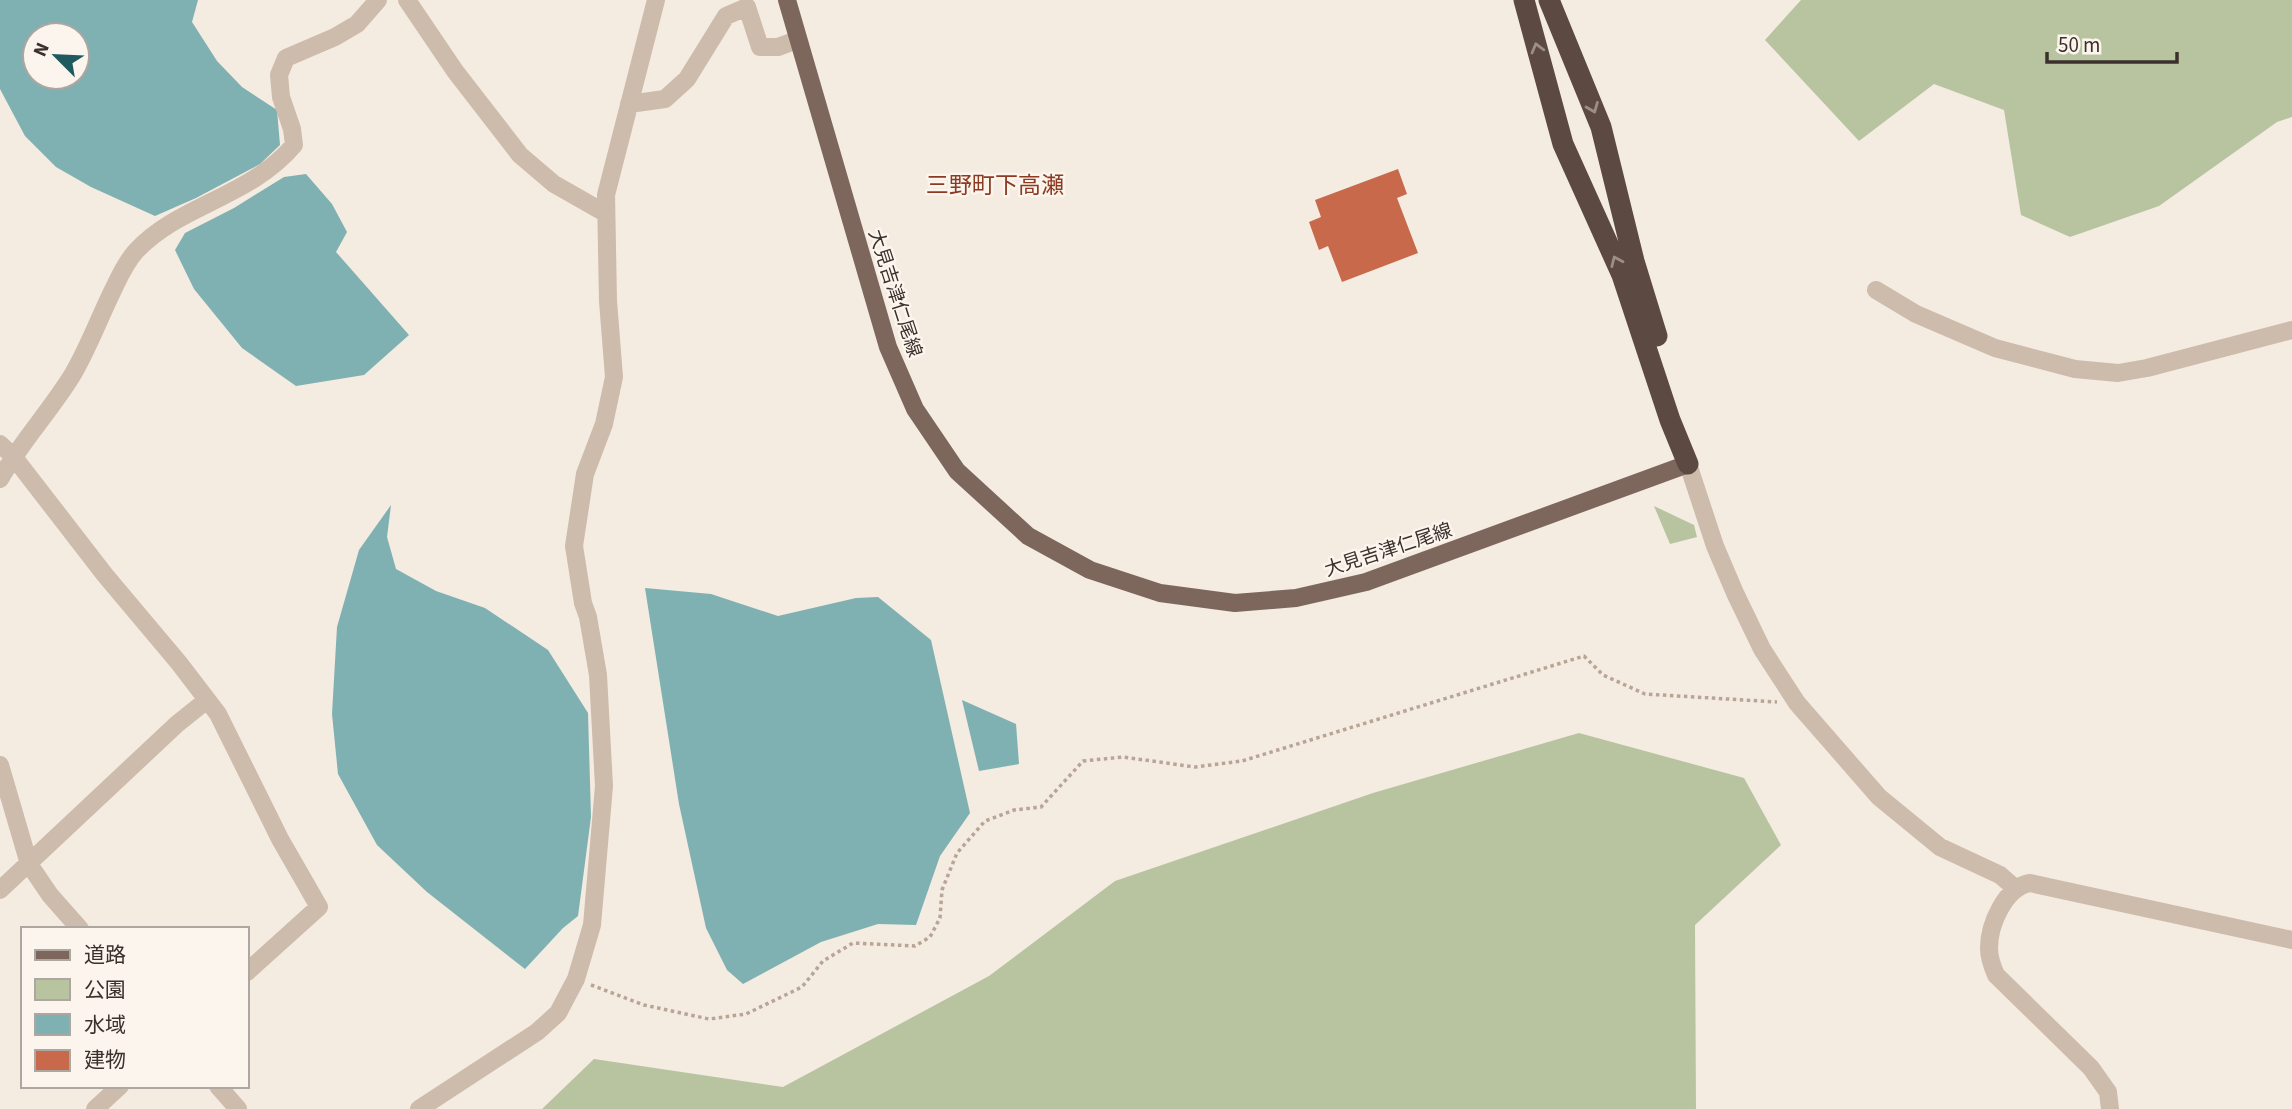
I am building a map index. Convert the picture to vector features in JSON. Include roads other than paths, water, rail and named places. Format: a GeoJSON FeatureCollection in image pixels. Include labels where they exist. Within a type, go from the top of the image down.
{"type":"FeatureCollection","features":[{"type":"Feature","properties":{"kind":"highway"},"geometry":{"type":"LineString","coordinates":[[1524,0],[1563,144],[1622,275],[1670,420],[1688,464]]}},
{"type":"Feature","properties":{"kind":"highway"},"geometry":{"type":"LineString","coordinates":[[1549,0],[1601,127],[1634,261],[1681,412],[1688,464]]}},
{"type":"Feature","properties":{"kind":"main road","name":"大見吉津仁尾線"},"geometry":{"type":"LineString","coordinates":[[787,0],[888,347],[915,409],[957,471],[1028,536],[1090,570],[1160,593],[1235,603],[1296,598],[1366,582],[1688,464]]}},
{"type":"Feature","properties":{"kind":"street"},"geometry":{"type":"LineString","coordinates":[[0,479],[7,450],[73,374],[122,271],[136,251],[172,223],[245,186],[278,163],[294,145],[292,129],[281,97],[279,75],[286,58],[335,37],[357,24],[377,0]]}},
{"type":"Feature","properties":{"kind":"street"},"geometry":{"type":"LineString","coordinates":[[407,0],[454,71],[520,155],[554,184],[605,213]]}},
{"type":"Feature","properties":{"kind":"street"},"geometry":{"type":"LineString","coordinates":[[419,1109],[537,1032],[558,1013],[576,979],[592,925],[604,786],[598,675],[574,546],[585,474],[604,424],[614,377],[606,195],[656,0]]}},
{"type":"Feature","properties":{"kind":"street"},"geometry":{"type":"LineString","coordinates":[[629,104],[665,99],[687,79],[726,16],[747,7],[760,47],[778,47],[797,40]]}},
{"type":"Feature","properties":{"kind":"street"},"geometry":{"type":"LineString","coordinates":[[1876,290],[1916,314],[1995,348],[2075,369],[2118,373],[2147,368],[2292,330]]}},
{"type":"Feature","properties":{"kind":"street"},"geometry":{"type":"LineString","coordinates":[[7,450],[104,575],[179,663],[218,714],[280,839],[319,906],[248,971]]}},
{"type":"Feature","properties":{"kind":"street"},"geometry":{"type":"LineString","coordinates":[[1688,464],[1715,547],[1735,593],[1762,649],[1797,703],[1879,797],[1940,847],[2000,875],[2015,888]]}},
{"type":"Feature","properties":{"kind":"street"},"geometry":{"type":"LineString","coordinates":[[0,890],[177,724],[207,700]]}},
{"type":"Feature","properties":{"kind":"street"},"geometry":{"type":"LineString","coordinates":[[0,765],[29,864],[50,895],[78,927]]}},
{"type":"Feature","properties":{"kind":"street"},"geometry":{"type":"LineString","coordinates":[[2110,1109],[2109,1092],[2091,1068],[1996,975],[1991,964],[1989,947],[1993,926],[2015,888],[2030,883],[2292,940]]}},
{"type":"Feature","properties":{"kind":"street"},"geometry":{"type":"LineString","coordinates":[[95,1109],[118,1088]]}},
{"type":"Feature","properties":{"kind":"street"},"geometry":{"type":"LineString","coordinates":[[220,1088],[238,1109]]}},
{"type":"Feature","properties":{"kind":"water"},"geometry":{"type":"Polygon","coordinates":[[[0,0],[198,0],[192,22],[217,61],[242,87],[277,110],[280,145],[260,164],[155,216],[91,187],[56,167],[25,136],[0,89],[0,0]]]}},
{"type":"Feature","properties":{"kind":"water"},"geometry":{"type":"Polygon","coordinates":[[[306,174],[332,204],[347,232],[336,252],[409,335],[364,375],[296,386],[242,348],[194,289],[175,250],[185,233],[234,208],[284,177],[306,174]]]}},
{"type":"Feature","properties":{"kind":"water"},"geometry":{"type":"Polygon","coordinates":[[[391,505],[387,537],[396,569],[436,591],[485,608],[548,650],[588,713],[591,817],[578,916],[563,928],[525,969],[427,892],[377,845],[338,774],[332,714],[337,627],[359,550],[391,505]]]}},
{"type":"Feature","properties":{"kind":"water"},"geometry":{"type":"Polygon","coordinates":[[[645,588],[711,594],[778,616],[856,598],[878,597],[931,640],[970,813],[940,856],[916,925],[878,924],[821,942],[743,984],[727,970],[706,928],[679,804],[645,588]]]}},
{"type":"Feature","properties":{"kind":"water"},"geometry":{"type":"Polygon","coordinates":[[[962,700],[1016,724],[1019,764],[979,771],[962,700]]]}},
{"type":"Feature","properties":{"kind":"district","name":"三野町下高瀬"},"geometry":{"type":"Point","coordinates":[995,185]}}]}
